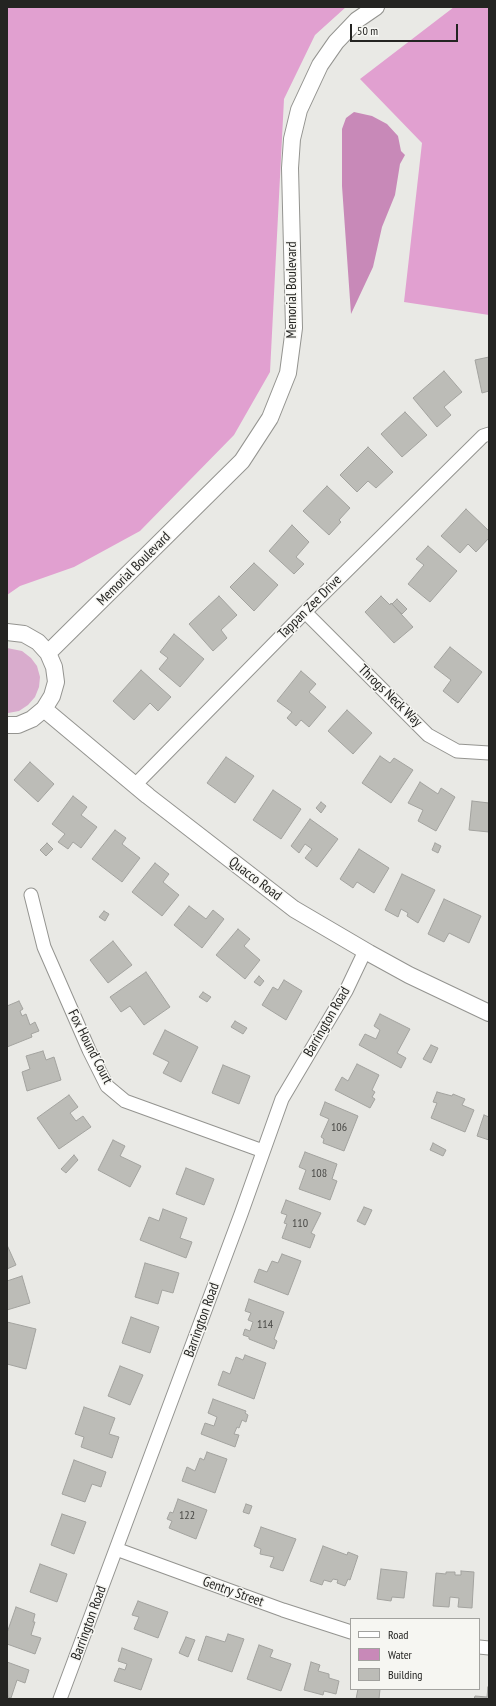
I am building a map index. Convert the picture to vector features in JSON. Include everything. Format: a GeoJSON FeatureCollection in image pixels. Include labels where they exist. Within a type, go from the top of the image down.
{"type":"FeatureCollection","features":[{"type":"Feature","properties":{"kind":"street","name":"Memorial Boulevard"},"geometry":{"type":"LineString","coordinates":[[48,653],[242,461],[270,418],[288,373],[294,328],[290,168],[292,139],[299,110],[320,65],[336,42],[357,20],[376,7]]}},
{"type":"Feature","properties":{"kind":"street","name":"Tappan Zee Drive"},"geometry":{"type":"LineString","coordinates":[[135,785],[305,612],[483,436],[489,434]]}},
{"type":"Feature","properties":{"kind":"street","name":"Throgs Neck Way"},"geometry":{"type":"LineString","coordinates":[[305,612],[428,735],[457,751],[489,753]]}},
{"type":"Feature","properties":{"kind":"street"},"geometry":{"type":"LineString","coordinates":[[7,632],[24,634],[38,642],[48,653],[54,667],[56,682],[52,696],[44,709],[32,719],[18,725],[7,725]]}},
{"type":"Feature","properties":{"kind":"street","name":"Quacco Road"},"geometry":{"type":"LineString","coordinates":[[44,709],[135,785],[289,905],[365,951],[411,976],[489,1013]]}},
{"type":"Feature","properties":{"kind":"street","name":"Fox Hound Court"},"geometry":{"type":"LineString","coordinates":[[31,895],[44,947],[89,1050],[107,1086],[125,1101],[263,1151]]}},
{"type":"Feature","properties":{"kind":"street","name":"Barrington Road"},"geometry":{"type":"LineString","coordinates":[[60,1699],[282,1099],[346,991],[365,951]]}},
{"type":"Feature","properties":{"kind":"street","name":"Gentry Street"},"geometry":{"type":"LineString","coordinates":[[116,1549],[283,1610],[350,1632]]}},
{"type":"Feature","properties":{"kind":"shaded area"},"geometry":{"type":"Polygon","coordinates":[[[7,7],[346,7],[315,35],[284,99],[270,372],[234,435],[140,531],[74,567],[20,586],[7,595],[7,7]]]}},
{"type":"Feature","properties":{"kind":"shaded area"},"geometry":{"type":"Polygon","coordinates":[[[454,7],[489,7],[489,315],[404,302],[422,143],[360,79],[454,7]]]}},
{"type":"Feature","properties":{"kind":"shaded area"},"geometry":{"type":"Polygon","coordinates":[[[7,648],[22,651],[31,658],[37,666],[40,677],[39,687],[35,697],[28,705],[19,711],[8,713],[7,712],[7,648]]]}},
{"type":"Feature","properties":{"kind":"water"},"geometry":{"type":"Polygon","coordinates":[[[354,112],[372,116],[387,124],[398,136],[401,151],[405,155],[400,164],[395,195],[382,227],[373,267],[351,314],[342,186],[342,129],[346,118],[354,112]]]}},
{"type":"Feature","properties":{"kind":"building"},"geometry":{"type":"Polygon","coordinates":[[[489,357],[489,391],[482,393],[475,360],[489,357]]]}},
{"type":"Feature","properties":{"kind":"building"},"geometry":{"type":"Polygon","coordinates":[[[444,371],[462,392],[444,407],[451,415],[437,427],[413,398],[444,371]]]}},
{"type":"Feature","properties":{"kind":"building"},"geometry":{"type":"Polygon","coordinates":[[[405,412],[427,435],[402,457],[381,434],[405,412]]]}},
{"type":"Feature","properties":{"kind":"building"},"geometry":{"type":"Polygon","coordinates":[[[368,447],[393,472],[376,488],[368,481],[357,492],[340,475],[368,447]]]}},
{"type":"Feature","properties":{"kind":"building"},"geometry":{"type":"Polygon","coordinates":[[[327,486],[350,508],[339,520],[341,522],[329,535],[303,511],[327,486]]]}},
{"type":"Feature","properties":{"kind":"building"},"geometry":{"type":"Polygon","coordinates":[[[466,509],[489,531],[489,538],[476,552],[468,544],[460,553],[441,536],[466,509]]]}},
{"type":"Feature","properties":{"kind":"building"},"geometry":{"type":"Polygon","coordinates":[[[292,525],[309,542],[296,557],[304,564],[294,574],[269,551],[292,525]]]}},
{"type":"Feature","properties":{"kind":"building"},"geometry":{"type":"Polygon","coordinates":[[[428,546],[457,571],[430,602],[408,584],[424,565],[416,559],[428,546]]]}},
{"type":"Feature","properties":{"kind":"building"},"geometry":{"type":"Polygon","coordinates":[[[254,563],[278,585],[254,611],[230,587],[254,563]]]}},
{"type":"Feature","properties":{"kind":"building"},"geometry":{"type":"Polygon","coordinates":[[[219,596],[237,615],[221,630],[227,638],[213,651],[189,624],[219,596]]]}},
{"type":"Feature","properties":{"kind":"building"},"geometry":{"type":"Polygon","coordinates":[[[381,596],[390,605],[391,603],[413,627],[394,643],[365,612],[381,596]]]}},
{"type":"Feature","properties":{"kind":"building"},"geometry":{"type":"Polygon","coordinates":[[[397,599],[407,609],[402,614],[392,604],[397,599]]]}},
{"type":"Feature","properties":{"kind":"building"},"geometry":{"type":"Polygon","coordinates":[[[174,634],[204,659],[180,687],[159,669],[168,658],[160,652],[174,634]]]}},
{"type":"Feature","properties":{"kind":"building"},"geometry":{"type":"Polygon","coordinates":[[[450,647],[482,672],[458,703],[443,691],[451,680],[434,667],[450,647]]]}},
{"type":"Feature","properties":{"kind":"building"},"geometry":{"type":"Polygon","coordinates":[[[141,670],[171,697],[158,711],[150,703],[134,720],[113,701],[141,670]]]}},
{"type":"Feature","properties":{"kind":"building"},"geometry":{"type":"Polygon","coordinates":[[[301,671],[316,684],[309,692],[326,707],[309,727],[301,720],[296,726],[287,718],[292,712],[277,701],[301,671]]]}},
{"type":"Feature","properties":{"kind":"building"},"geometry":{"type":"Polygon","coordinates":[[[347,710],[372,733],[353,754],[328,731],[347,710]]]}},
{"type":"Feature","properties":{"kind":"building"},"geometry":{"type":"Polygon","coordinates":[[[380,756],[390,763],[394,758],[413,770],[391,803],[362,783],[380,756]]]}},
{"type":"Feature","properties":{"kind":"building"},"geometry":{"type":"Polygon","coordinates":[[[226,757],[254,776],[235,803],[207,783],[226,757]]]}},
{"type":"Feature","properties":{"kind":"building"},"geometry":{"type":"Polygon","coordinates":[[[30,762],[54,784],[38,802],[14,780],[30,762]]]}},
{"type":"Feature","properties":{"kind":"building"},"geometry":{"type":"Polygon","coordinates":[[[420,782],[438,794],[441,788],[455,797],[436,831],[418,821],[423,810],[408,803],[420,782]]]}},
{"type":"Feature","properties":{"kind":"building"},"geometry":{"type":"Polygon","coordinates":[[[273,790],[301,809],[281,839],[253,820],[273,790]]]}},
{"type":"Feature","properties":{"kind":"building"},"geometry":{"type":"Polygon","coordinates":[[[73,796],[87,807],[81,815],[97,827],[81,848],[73,842],[68,849],[58,842],[65,834],[52,824],[73,796]]]}},
{"type":"Feature","properties":{"kind":"building"},"geometry":{"type":"Polygon","coordinates":[[[472,801],[489,803],[489,832],[469,830],[472,801]]]}},
{"type":"Feature","properties":{"kind":"building"},"geometry":{"type":"Polygon","coordinates":[[[321,802],[326,806],[321,813],[316,808],[321,802]]]}},
{"type":"Feature","properties":{"kind":"building"},"geometry":{"type":"Polygon","coordinates":[[[310,819],[338,839],[317,867],[305,858],[312,849],[305,844],[299,853],[291,846],[310,819]]]}},
{"type":"Feature","properties":{"kind":"building"},"geometry":{"type":"Polygon","coordinates":[[[115,830],[126,838],[122,844],[140,858],[122,882],[92,859],[115,830]]]}},
{"type":"Feature","properties":{"kind":"building"},"geometry":{"type":"Polygon","coordinates":[[[47,843],[53,849],[46,856],[40,850],[47,843]]]}},
{"type":"Feature","properties":{"kind":"building"},"geometry":{"type":"Polygon","coordinates":[[[435,843],[441,846],[438,853],[432,850],[435,843]]]}},
{"type":"Feature","properties":{"kind":"building"},"geometry":{"type":"Polygon","coordinates":[[[359,849],[389,868],[374,893],[357,882],[353,888],[340,879],[359,849]]]}},
{"type":"Feature","properties":{"kind":"building"},"geometry":{"type":"Polygon","coordinates":[[[155,863],[169,874],[163,882],[179,895],[162,916],[132,892],[155,863]]]}},
{"type":"Feature","properties":{"kind":"building"},"geometry":{"type":"Polygon","coordinates":[[[402,874],[435,890],[418,923],[407,916],[408,913],[401,909],[398,917],[385,910],[402,874]]]}},
{"type":"Feature","properties":{"kind":"building"},"geometry":{"type":"Polygon","coordinates":[[[444,899],[481,916],[469,943],[449,933],[444,942],[428,934],[444,899]]]}},
{"type":"Feature","properties":{"kind":"building"},"geometry":{"type":"Polygon","coordinates":[[[189,906],[206,919],[213,910],[224,919],[202,948],[174,925],[189,906]]]}},
{"type":"Feature","properties":{"kind":"building"},"geometry":{"type":"Polygon","coordinates":[[[104,911],[109,914],[105,921],[99,917],[104,911]]]}},
{"type":"Feature","properties":{"kind":"building"},"geometry":{"type":"Polygon","coordinates":[[[238,929],[250,939],[244,946],[260,960],[245,979],[216,955],[238,929]]]}},
{"type":"Feature","properties":{"kind":"building"},"geometry":{"type":"Polygon","coordinates":[[[113,941],[132,965],[108,983],[90,960],[113,941]]]}},
{"type":"Feature","properties":{"kind":"building"},"geometry":{"type":"Polygon","coordinates":[[[146,972],[170,1007],[144,1025],[130,1006],[121,1012],[110,997],[146,972]]]}},
{"type":"Feature","properties":{"kind":"building"},"geometry":{"type":"Polygon","coordinates":[[[259,976],[264,981],[260,986],[254,982],[259,976]]]}},
{"type":"Feature","properties":{"kind":"building"},"geometry":{"type":"Polygon","coordinates":[[[284,980],[302,991],[286,1020],[262,1005],[273,987],[278,990],[284,980]]]}},
{"type":"Feature","properties":{"kind":"building"},"geometry":{"type":"Polygon","coordinates":[[[203,992],[211,997],[207,1002],[199,997],[203,992]]]}},
{"type":"Feature","properties":{"kind":"building"},"geometry":{"type":"Polygon","coordinates":[[[19,1001],[23,1009],[20,1011],[22,1016],[26,1014],[30,1025],[35,1022],[39,1031],[31,1034],[32,1037],[7,1047],[7,1006],[19,1001]]]}},
{"type":"Feature","properties":{"kind":"building"},"geometry":{"type":"Polygon","coordinates":[[[380,1014],[410,1029],[397,1053],[406,1058],[401,1068],[359,1045],[365,1034],[376,1039],[380,1030],[374,1026],[380,1014]]]}},
{"type":"Feature","properties":{"kind":"building"},"geometry":{"type":"Polygon","coordinates":[[[235,1021],[247,1028],[243,1034],[231,1027],[235,1021]]]}},
{"type":"Feature","properties":{"kind":"building"},"geometry":{"type":"Polygon","coordinates":[[[165,1030],[198,1047],[181,1082],[163,1073],[169,1062],[153,1054],[165,1030]]]}},
{"type":"Feature","properties":{"kind":"building"},"geometry":{"type":"Polygon","coordinates":[[[431,1045],[438,1048],[431,1063],[423,1059],[431,1045]]]}},
{"type":"Feature","properties":{"kind":"building"},"geometry":{"type":"Polygon","coordinates":[[[43,1051],[46,1060],[54,1057],[61,1080],[27,1091],[22,1072],[30,1069],[26,1056],[43,1051]]]}},
{"type":"Feature","properties":{"kind":"building"},"geometry":{"type":"Polygon","coordinates":[[[357,1064],[379,1075],[372,1090],[375,1092],[372,1097],[375,1099],[370,1108],[335,1090],[342,1077],[348,1081],[357,1064]]]}},
{"type":"Feature","properties":{"kind":"building"},"geometry":{"type":"Polygon","coordinates":[[[223,1065],[250,1076],[239,1104],[212,1093],[223,1065]]]}},
{"type":"Feature","properties":{"kind":"building"},"geometry":{"type":"Polygon","coordinates":[[[437,1092],[452,1096],[453,1094],[465,1099],[462,1105],[474,1110],[465,1132],[431,1118],[437,1103],[433,1102],[437,1092]]]}},
{"type":"Feature","properties":{"kind":"building"},"geometry":{"type":"Polygon","coordinates":[[[69,1095],[78,1107],[70,1113],[76,1121],[83,1116],[91,1127],[59,1149],[37,1118],[69,1095]]]}},
{"type":"Feature","properties":{"kind":"building"},"geometry":{"type":"Polygon","coordinates":[[[325,1102],[358,1116],[344,1151],[323,1143],[324,1139],[321,1137],[329,1119],[320,1115],[325,1102]]]}},
{"type":"Feature","properties":{"kind":"building"},"geometry":{"type":"Polygon","coordinates":[[[484,1115],[489,1117],[489,1140],[477,1136],[484,1115]]]}},
{"type":"Feature","properties":{"kind":"building"},"geometry":{"type":"Polygon","coordinates":[[[113,1140],[125,1146],[120,1156],[141,1166],[130,1187],[98,1170],[113,1140]]]}},
{"type":"Feature","properties":{"kind":"building"},"geometry":{"type":"Polygon","coordinates":[[[433,1143],[446,1150],[443,1156],[430,1150],[433,1143]]]}},
{"type":"Feature","properties":{"kind":"building"},"geometry":{"type":"Polygon","coordinates":[[[305,1152],[337,1164],[332,1179],[337,1181],[330,1200],[299,1189],[306,1170],[299,1167],[305,1152]]]}},
{"type":"Feature","properties":{"kind":"building"},"geometry":{"type":"Polygon","coordinates":[[[74,1155],[78,1160],[66,1173],[61,1169],[74,1155]]]}},
{"type":"Feature","properties":{"kind":"building"},"geometry":{"type":"Polygon","coordinates":[[[186,1168],[214,1179],[204,1205],[176,1194],[186,1168]]]}},
{"type":"Feature","properties":{"kind":"building"},"geometry":{"type":"Polygon","coordinates":[[[286,1200],[321,1213],[311,1233],[315,1235],[310,1248],[282,1238],[287,1224],[284,1223],[287,1215],[281,1213],[286,1200]]]}},
{"type":"Feature","properties":{"kind":"building"},"geometry":{"type":"Polygon","coordinates":[[[364,1207],[372,1210],[365,1225],[357,1221],[364,1207]]]}},
{"type":"Feature","properties":{"kind":"building"},"geometry":{"type":"Polygon","coordinates":[[[163,1209],[187,1218],[180,1238],[192,1242],[186,1258],[140,1240],[149,1217],[159,1221],[163,1209]]]}},
{"type":"Feature","properties":{"kind":"building"},"geometry":{"type":"Polygon","coordinates":[[[7,1245],[16,1265],[7,1269],[7,1245]]]}},
{"type":"Feature","properties":{"kind":"building"},"geometry":{"type":"Polygon","coordinates":[[[282,1254],[301,1261],[288,1295],[254,1282],[259,1269],[267,1272],[272,1261],[278,1263],[282,1254]]]}},
{"type":"Feature","properties":{"kind":"building"},"geometry":{"type":"Polygon","coordinates":[[[145,1263],[179,1273],[173,1293],[162,1290],[158,1304],[135,1297],[145,1263]]]}},
{"type":"Feature","properties":{"kind":"building"},"geometry":{"type":"Polygon","coordinates":[[[22,1276],[30,1303],[7,1310],[7,1281],[22,1276]]]}},
{"type":"Feature","properties":{"kind":"building"},"geometry":{"type":"Polygon","coordinates":[[[249,1299],[284,1312],[274,1339],[277,1341],[274,1349],[243,1335],[245,1329],[250,1331],[253,1322],[248,1320],[251,1313],[245,1311],[249,1299]]]}},
{"type":"Feature","properties":{"kind":"building"},"geometry":{"type":"Polygon","coordinates":[[[131,1317],[159,1327],[150,1353],[122,1343],[131,1317]]]}},
{"type":"Feature","properties":{"kind":"building"},"geometry":{"type":"Polygon","coordinates":[[[7,1322],[36,1329],[26,1369],[7,1364],[7,1322]]]}},
{"type":"Feature","properties":{"kind":"building"},"geometry":{"type":"Polygon","coordinates":[[[245,1355],[266,1363],[254,1399],[218,1385],[223,1371],[230,1374],[236,1357],[243,1360],[245,1355]]]}},
{"type":"Feature","properties":{"kind":"building"},"geometry":{"type":"Polygon","coordinates":[[[120,1366],[143,1375],[130,1405],[108,1396],[120,1366]]]}},
{"type":"Feature","properties":{"kind":"building"},"geometry":{"type":"Polygon","coordinates":[[[213,1399],[246,1411],[245,1413],[248,1415],[246,1422],[242,1420],[239,1428],[237,1427],[234,1434],[239,1435],[235,1447],[201,1434],[205,1423],[214,1426],[217,1417],[208,1413],[213,1399]]]}},
{"type":"Feature","properties":{"kind":"building"},"geometry":{"type":"Polygon","coordinates":[[[84,1407],[115,1418],[109,1434],[119,1437],[112,1458],[81,1447],[84,1437],[75,1434],[84,1407]]]}},
{"type":"Feature","properties":{"kind":"building"},"geometry":{"type":"Polygon","coordinates":[[[207,1452],[227,1459],[215,1493],[182,1481],[187,1467],[195,1471],[200,1458],[204,1460],[207,1452]]]}},
{"type":"Feature","properties":{"kind":"building"},"geometry":{"type":"Polygon","coordinates":[[[74,1460],[106,1472],[101,1487],[92,1484],[85,1502],[62,1494],[74,1460]]]}},
{"type":"Feature","properties":{"kind":"building"},"geometry":{"type":"Polygon","coordinates":[[[178,1499],[207,1510],[196,1539],[169,1528],[172,1521],[167,1519],[170,1512],[173,1513],[178,1499]]]}},
{"type":"Feature","properties":{"kind":"building"},"geometry":{"type":"Polygon","coordinates":[[[246,1504],[252,1506],[249,1514],[243,1512],[246,1504]]]}},
{"type":"Feature","properties":{"kind":"building"},"geometry":{"type":"Polygon","coordinates":[[[62,1514],[86,1522],[74,1554],[51,1545],[62,1514]]]}},
{"type":"Feature","properties":{"kind":"building"},"geometry":{"type":"Polygon","coordinates":[[[261,1527],[296,1539],[283,1571],[270,1567],[274,1557],[260,1554],[261,1549],[254,1546],[261,1527]]]}},
{"type":"Feature","properties":{"kind":"building"},"geometry":{"type":"Polygon","coordinates":[[[323,1546],[347,1555],[348,1552],[358,1556],[350,1580],[348,1579],[345,1586],[337,1583],[338,1580],[333,1579],[331,1582],[324,1580],[322,1585],[310,1581],[323,1546]]]}},
{"type":"Feature","properties":{"kind":"building"},"geometry":{"type":"Polygon","coordinates":[[[40,1564],[67,1574],[57,1602],[30,1592],[40,1564]]]}},
{"type":"Feature","properties":{"kind":"building"},"geometry":{"type":"Polygon","coordinates":[[[381,1569],[407,1572],[404,1598],[392,1597],[391,1601],[377,1599],[381,1569]]]}},
{"type":"Feature","properties":{"kind":"building"},"geometry":{"type":"Polygon","coordinates":[[[461,1571],[474,1572],[472,1608],[458,1607],[459,1598],[450,1597],[449,1607],[433,1606],[436,1573],[446,1574],[446,1572],[455,1572],[455,1575],[461,1575],[461,1571]]]}},
{"type":"Feature","properties":{"kind":"building"},"geometry":{"type":"Polygon","coordinates":[[[138,1601],[168,1612],[158,1638],[134,1629],[139,1617],[132,1615],[138,1601]]]}},
{"type":"Feature","properties":{"kind":"building"},"geometry":{"type":"Polygon","coordinates":[[[16,1607],[35,1614],[33,1622],[35,1622],[31,1635],[41,1638],[35,1654],[7,1644],[7,1633],[16,1607]]]}},
{"type":"Feature","properties":{"kind":"building"},"geometry":{"type":"Polygon","coordinates":[[[228,1634],[244,1639],[232,1672],[198,1660],[206,1636],[225,1642],[228,1634]]]}},
{"type":"Feature","properties":{"kind":"building"},"geometry":{"type":"Polygon","coordinates":[[[186,1637],[195,1640],[188,1657],[179,1653],[186,1637]]]}},
{"type":"Feature","properties":{"kind":"building"},"geometry":{"type":"Polygon","coordinates":[[[259,1645],[273,1650],[270,1657],[291,1664],[281,1691],[247,1679],[259,1645]]]}},
{"type":"Feature","properties":{"kind":"building"},"geometry":{"type":"Polygon","coordinates":[[[122,1648],[152,1659],[141,1690],[114,1681],[119,1668],[125,1670],[127,1664],[118,1661],[122,1648]]]}},
{"type":"Feature","properties":{"kind":"building"},"geometry":{"type":"Polygon","coordinates":[[[7,1662],[29,1670],[25,1683],[17,1680],[11,1698],[8,1697],[8,1699],[7,1662]]]}},
{"type":"Feature","properties":{"kind":"building"},"geometry":{"type":"Polygon","coordinates":[[[311,1662],[320,1665],[318,1671],[329,1674],[329,1678],[339,1681],[336,1694],[324,1691],[323,1695],[304,1690],[311,1662]]]}},
{"type":"Feature","properties":{"kind":"building"},"geometry":{"type":"Polygon","coordinates":[[[488,1687],[489,1699],[474,1699],[475,1696],[487,1697],[488,1687]]]}},
{"type":"Feature","properties":{"kind":"building"},"geometry":{"type":"Polygon","coordinates":[[[358,1690],[380,1690],[379,1699],[356,1699],[358,1690]]]}}]}
